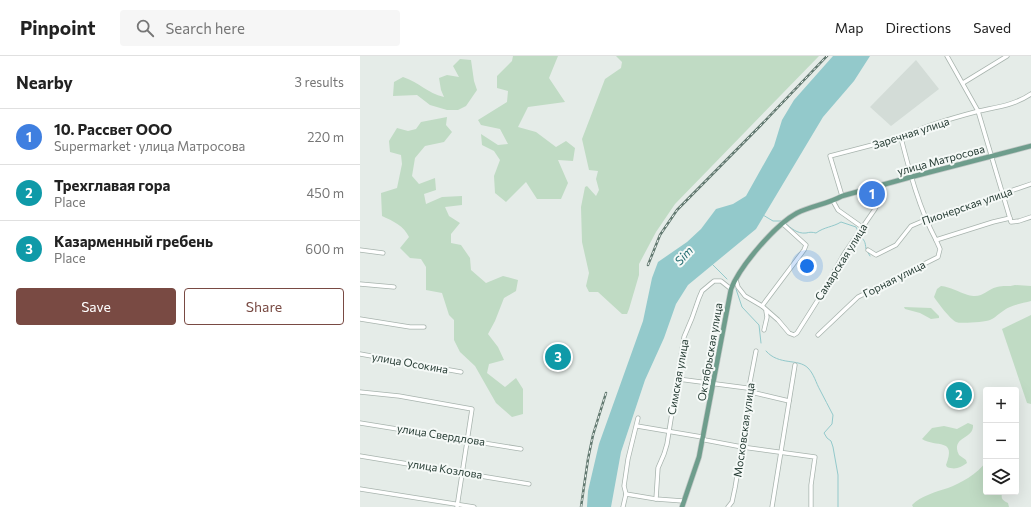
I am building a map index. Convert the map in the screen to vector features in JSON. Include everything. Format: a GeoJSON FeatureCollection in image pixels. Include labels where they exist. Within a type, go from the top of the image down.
{"type":"FeatureCollection","features":[{"type":"Feature","properties":{"kind":"main road","name":"улица Матросова"},"geometry":{"type":"LineString","coordinates":[[789,218],[813,206],[833,201],[842,196],[1031,146]]}},
{"type":"Feature","properties":{"kind":"main road","name":"Октябрьская улица"},"geometry":{"type":"LineString","coordinates":[[682,507],[683,501],[694,476],[703,438],[731,289],[748,262],[789,218]]}},
{"type":"Feature","properties":{"kind":"street"},"geometry":{"type":"LineString","coordinates":[[947,56],[978,112],[1011,222],[1031,217]]}},
{"type":"Feature","properties":{"kind":"street"},"geometry":{"type":"LineString","coordinates":[[963,83],[1007,56]]}},
{"type":"Feature","properties":{"kind":"street","name":"Заречная улица"},"geometry":{"type":"LineString","coordinates":[[842,196],[830,156],[901,138],[913,132],[978,112],[1014,103],[1031,94]]}},
{"type":"Feature","properties":{"kind":"street"},"geometry":{"type":"LineString","coordinates":[[901,138],[910,177],[925,220],[936,240],[1010,218]]}},
{"type":"Feature","properties":{"kind":"street","name":"Пионерская улица"},"geometry":{"type":"LineString","coordinates":[[868,250],[876,255],[881,254],[896,245],[911,226],[1031,184]]}},
{"type":"Feature","properties":{"kind":"street","name":"Самарская улица"},"geometry":{"type":"LineString","coordinates":[[766,311],[778,320],[789,333],[794,335],[797,333],[844,254],[875,209],[880,199],[880,186]]}},
{"type":"Feature","properties":{"kind":"street"},"geometry":{"type":"LineString","coordinates":[[833,201],[838,210],[862,227]]}},
{"type":"Feature","properties":{"kind":"street"},"geometry":{"type":"LineString","coordinates":[[762,306],[804,250],[806,245],[782,224]]}},
{"type":"Feature","properties":{"kind":"street","name":"Горная улица"},"geometry":{"type":"LineString","coordinates":[[818,335],[858,297],[938,257],[940,250],[936,240]]}},
{"type":"Feature","properties":{"kind":"street"},"geometry":{"type":"LineString","coordinates":[[360,250],[383,253]]}},
{"type":"Feature","properties":{"kind":"street","name":"Симская улица"},"geometry":{"type":"LineString","coordinates":[[656,499],[658,468],[664,454],[669,432],[684,336],[702,291],[714,281],[718,280],[731,289]]}},
{"type":"Feature","properties":{"kind":"street"},"geometry":{"type":"LineString","coordinates":[[736,280],[738,287],[745,296],[762,306],[766,311],[767,317],[764,330]]}},
{"type":"Feature","properties":{"kind":"street"},"geometry":{"type":"LineString","coordinates":[[360,284],[394,287]]}},
{"type":"Feature","properties":{"kind":"street"},"geometry":{"type":"LineString","coordinates":[[360,319],[410,327],[424,327]]}},
{"type":"Feature","properties":{"kind":"street","name":"Московская улица"},"geometry":{"type":"LineString","coordinates":[[728,507],[732,502],[735,488],[751,392],[750,382],[756,351]]}},
{"type":"Feature","properties":{"kind":"street","name":"улица Осокина"},"geometry":{"type":"LineString","coordinates":[[360,354],[461,372]]}},
{"type":"Feature","properties":{"kind":"street"},"geometry":{"type":"LineString","coordinates":[[772,507],[795,365]]}},
{"type":"Feature","properties":{"kind":"street"},"geometry":{"type":"LineString","coordinates":[[678,379],[747,388],[751,392],[789,401]]}},
{"type":"Feature","properties":{"kind":"street"},"geometry":{"type":"LineString","coordinates":[[360,392],[399,396],[472,409],[458,506]]}},
{"type":"Feature","properties":{"kind":"street"},"geometry":{"type":"LineString","coordinates":[[623,507],[626,494],[624,486],[628,459],[638,418]]}},
{"type":"Feature","properties":{"kind":"street","name":"улица Свердлова"},"geometry":{"type":"LineString","coordinates":[[360,423],[521,449]]}},
{"type":"Feature","properties":{"kind":"street"},"geometry":{"type":"LineString","coordinates":[[637,426],[702,437],[705,440],[742,447],[815,457],[811,507]]}},
{"type":"Feature","properties":{"kind":"street","name":"улица Козлова"},"geometry":{"type":"LineString","coordinates":[[360,456],[529,484]]}},
{"type":"Feature","properties":{"kind":"street"},"geometry":{"type":"LineString","coordinates":[[360,489],[458,506],[474,507]]}},
{"type":"Feature","properties":{"kind":"street"},"geometry":{"type":"LineString","coordinates":[[626,494],[656,499],[683,501]]}},
{"type":"Feature","properties":{"kind":"shaded area"},"geometry":{"type":"Polygon","coordinates":[[[916,60],[939,89],[891,126],[870,107],[916,60]]]}},
{"type":"Feature","properties":{"kind":"green space"},"geometry":{"type":"Polygon","coordinates":[[[513,56],[558,56],[549,78],[565,102],[528,107],[518,127],[536,132],[556,147],[566,141],[575,148],[573,161],[558,160],[568,183],[561,199],[537,199],[526,182],[506,202],[495,193],[494,176],[500,160],[494,151],[482,145],[481,134],[498,145],[508,144],[500,129],[481,125],[478,120],[507,102],[508,91],[497,88],[497,76],[512,61],[513,56]]]}},
{"type":"Feature","properties":{"kind":"green space"},"geometry":{"type":"Polygon","coordinates":[[[616,56],[819,56],[675,204],[656,232],[639,264],[639,275],[627,314],[622,314],[598,292],[589,292],[586,286],[589,273],[582,242],[581,207],[585,187],[587,186],[596,196],[599,190],[596,179],[598,171],[589,170],[582,139],[605,79],[621,68],[622,62],[616,56]]]}},
{"type":"Feature","properties":{"kind":"green space"},"geometry":{"type":"Polygon","coordinates":[[[460,59],[471,60],[477,90],[466,106],[458,110],[447,110],[430,105],[417,95],[393,96],[394,82],[403,77],[433,93],[444,97],[439,78],[447,75],[459,77],[453,66],[460,59]]]}},
{"type":"Feature","properties":{"kind":"green space"},"geometry":{"type":"Polygon","coordinates":[[[447,117],[446,125],[452,132],[444,142],[425,146],[415,158],[412,176],[419,184],[435,178],[436,190],[424,194],[426,204],[442,197],[462,196],[462,205],[445,207],[449,216],[460,223],[451,234],[451,243],[461,245],[470,258],[471,270],[486,283],[503,276],[518,280],[516,291],[504,298],[488,334],[498,347],[504,360],[489,364],[487,373],[505,387],[516,378],[523,389],[523,414],[512,417],[496,403],[475,366],[460,352],[454,340],[454,320],[449,315],[442,293],[426,290],[426,267],[421,259],[410,258],[400,248],[409,237],[407,233],[398,224],[382,216],[381,193],[397,188],[402,164],[401,155],[390,152],[389,141],[397,128],[408,131],[416,129],[421,122],[447,117]]]}},
{"type":"Feature","properties":{"kind":"green space"},"geometry":{"type":"Polygon","coordinates":[[[1015,285],[1031,286],[1031,301],[1012,306],[990,320],[958,323],[947,314],[934,297],[937,289],[941,286],[948,287],[964,294],[977,296],[993,288],[1015,285]]]}},
{"type":"Feature","properties":{"kind":"green space"},"geometry":{"type":"Polygon","coordinates":[[[904,307],[931,308],[939,316],[939,318],[931,319],[920,313],[905,309],[904,307]]]}},
{"type":"Feature","properties":{"kind":"green space"},"geometry":{"type":"Polygon","coordinates":[[[1031,315],[1031,404],[1027,403],[1002,329],[1031,315]]]}},
{"type":"Feature","properties":{"kind":"green space"},"geometry":{"type":"Polygon","coordinates":[[[968,423],[973,425],[972,430],[960,441],[957,449],[959,455],[966,460],[967,463],[957,468],[947,467],[946,465],[949,450],[947,447],[922,439],[932,428],[944,426],[957,429],[968,423]]]}},
{"type":"Feature","properties":{"kind":"green space"},"geometry":{"type":"Polygon","coordinates":[[[983,465],[983,495],[1002,495],[1002,499],[1008,503],[1009,507],[913,507],[912,505],[924,497],[963,481],[983,465]]]}},
{"type":"Feature","properties":{"kind":"water","name":"Sim"},"geometry":{"type":"Polygon","coordinates":[[[833,56],[870,56],[854,81],[823,117],[756,229],[688,285],[676,304],[664,338],[645,380],[621,452],[611,507],[587,507],[588,491],[599,444],[643,321],[652,278],[658,262],[687,242],[701,229],[716,209],[733,204],[746,196],[774,146],[782,120],[794,100],[833,56]]]}},
{"type":"Feature","properties":{"kind":"waterway"},"geometry":{"type":"LineString","coordinates":[[763,215],[773,221],[782,221]]}},
{"type":"Feature","properties":{"kind":"waterway"},"geometry":{"type":"LineString","coordinates":[[785,223],[800,233],[816,233],[822,229],[841,222],[856,227],[858,231]]}},
{"type":"Feature","properties":{"kind":"waterway"},"geometry":{"type":"LineString","coordinates":[[859,235],[864,241],[870,256]]}},
{"type":"Feature","properties":{"kind":"waterway"},"geometry":{"type":"LineString","coordinates":[[712,264],[727,279]]}},
{"type":"Feature","properties":{"kind":"waterway"},"geometry":{"type":"LineString","coordinates":[[736,289],[742,307],[759,325],[761,343]]}},
{"type":"Feature","properties":{"kind":"waterway"},"geometry":{"type":"LineString","coordinates":[[766,351],[777,359],[799,363],[808,368],[833,415],[832,424],[824,433],[831,441],[833,447],[838,475],[838,507]]}},
{"type":"Feature","properties":{"kind":"railway"},"geometry":{"type":"LineString","coordinates":[[648,265],[660,235],[677,210],[827,56]]}},
{"type":"Feature","properties":{"kind":"railway"},"geometry":{"type":"LineString","coordinates":[[581,507],[593,435],[606,393]]}},
{"type":"Feature","properties":{"kind":"place","name":"10. Рассвет ООО"},"geometry":{"type":"Point","coordinates":[872,194]}},
{"type":"Feature","properties":{"kind":"place","name":"Казарменный гребень"},"geometry":{"type":"Point","coordinates":[558,357]}},
{"type":"Feature","properties":{"kind":"place","name":"Трехглавая гора"},"geometry":{"type":"Point","coordinates":[959,395]}}]}
